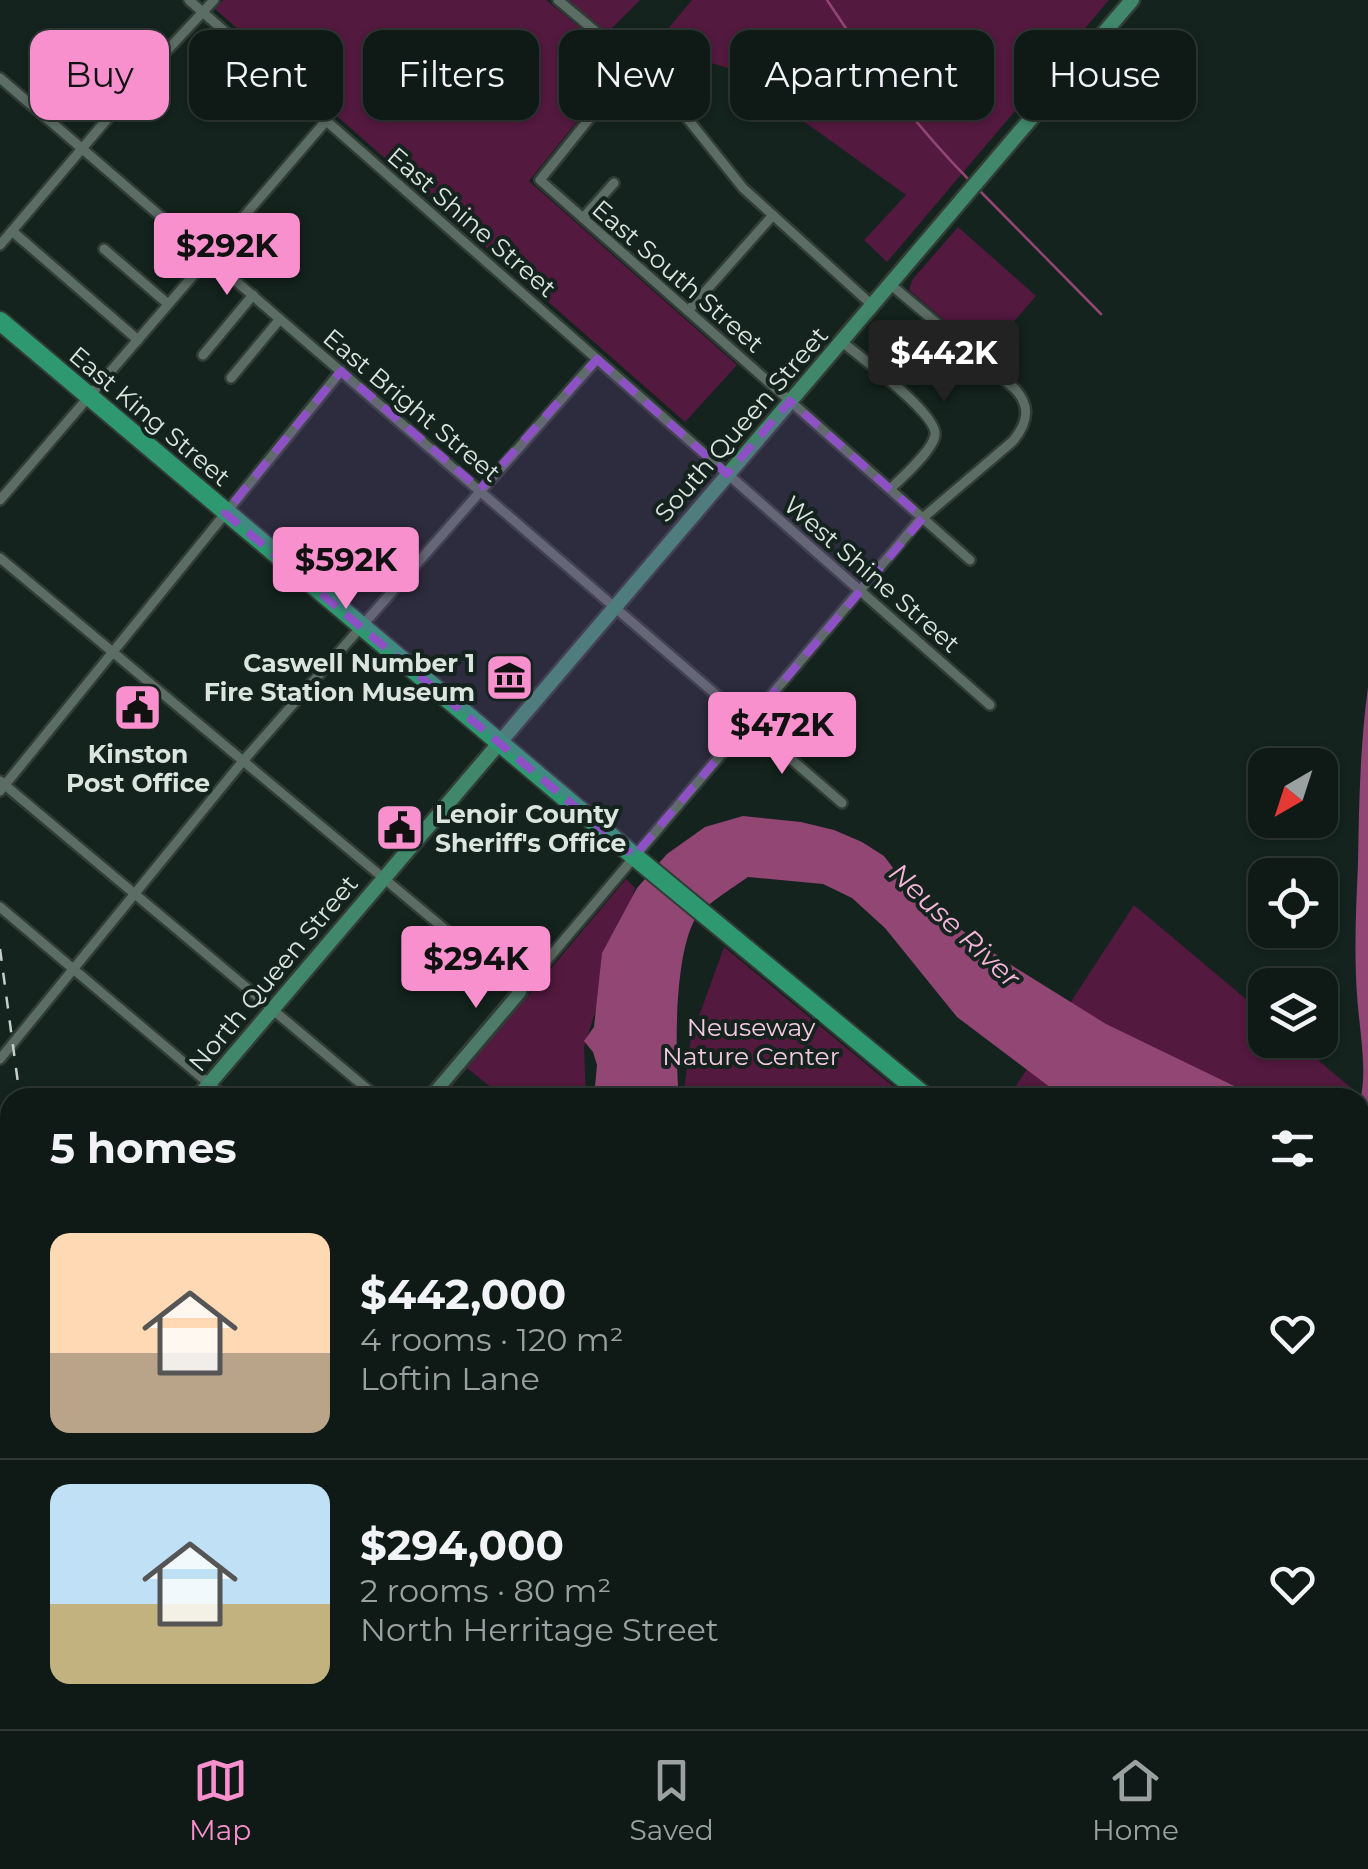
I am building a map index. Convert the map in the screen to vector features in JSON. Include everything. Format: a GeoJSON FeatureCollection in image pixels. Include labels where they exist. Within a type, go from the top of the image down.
{"type":"FeatureCollection","features":[{"type":"Feature","properties":{"kind":"highway","name":"East King Street"},"geometry":{"type":"LineString","coordinates":[[0,321],[915,1088]]}},
{"type":"Feature","properties":{"kind":"main road","name":"South Queen Street"},"geometry":{"type":"LineString","coordinates":[[383,877],[1132,0]]}},
{"type":"Feature","properties":{"kind":"main road","name":"North Queen Street"},"geometry":{"type":"LineString","coordinates":[[205,1088],[383,877]]}},
{"type":"Feature","properties":{"kind":"street","name":"East Shine Street"},"geometry":{"type":"LineString","coordinates":[[189,0],[727,474]]}},
{"type":"Feature","properties":{"kind":"street"},"geometry":{"type":"LineString","coordinates":[[0,245],[214,0]]}},
{"type":"Feature","properties":{"kind":"street"},"geometry":{"type":"LineString","coordinates":[[558,0],[595,30]]}},
{"type":"Feature","properties":{"kind":"street","name":"East Bright Street"},"geometry":{"type":"LineString","coordinates":[[0,78],[842,803]]}},
{"type":"Feature","properties":{"kind":"street","name":"East South Street"},"geometry":{"type":"LineString","coordinates":[[588,120],[540,180],[970,560]]}},
{"type":"Feature","properties":{"kind":"street"},"geometry":{"type":"LineString","coordinates":[[690,120],[731,176],[872,305]]}},
{"type":"Feature","properties":{"kind":"street"},"geometry":{"type":"LineString","coordinates":[[0,500],[326,121]]}},
{"type":"Feature","properties":{"kind":"street"},"geometry":{"type":"LineString","coordinates":[[583,218],[614,184]]}},
{"type":"Feature","properties":{"kind":"street"},"geometry":{"type":"LineString","coordinates":[[688,311],[773,216]]}},
{"type":"Feature","properties":{"kind":"street"},"geometry":{"type":"LineString","coordinates":[[12,231],[138,340]]}},
{"type":"Feature","properties":{"kind":"street"},"geometry":{"type":"LineString","coordinates":[[104,249],[168,304]]}},
{"type":"Feature","properties":{"kind":"street"},"geometry":{"type":"LineString","coordinates":[[438,1088],[638,859],[748,722],[923,518],[1025,427],[1027,412],[1015,389],[890,284]]}},
{"type":"Feature","properties":{"kind":"street"},"geometry":{"type":"LineString","coordinates":[[203,355],[253,295]]}},
{"type":"Feature","properties":{"kind":"street"},"geometry":{"type":"LineString","coordinates":[[231,378],[280,319]]}},
{"type":"Feature","properties":{"kind":"street"},"geometry":{"type":"LineString","coordinates":[[842,341],[924,412],[934,427],[934,440],[890,489]]}},
{"type":"Feature","properties":{"kind":"street"},"geometry":{"type":"LineString","coordinates":[[0,1059],[243,761],[597,359]]}},
{"type":"Feature","properties":{"kind":"street"},"geometry":{"type":"LineString","coordinates":[[341,371],[2,785],[366,1088]]}},
{"type":"Feature","properties":{"kind":"street","name":"West Shine Street"},"geometry":{"type":"LineString","coordinates":[[727,474],[990,705]]}},
{"type":"Feature","properties":{"kind":"street"},"geometry":{"type":"LineString","coordinates":[[0,558],[520,992]]}},
{"type":"Feature","properties":{"kind":"street"},"geometry":{"type":"LineString","coordinates":[[0,907],[215,1088]]}},
{"type":"Feature","properties":{"kind":"highlighted area"},"geometry":{"type":"Polygon","coordinates":[[[597,359],[727,474],[790,401],[923,518],[634,856],[225,513],[341,371],[480,489],[597,359]]]}},
{"type":"Feature","properties":{"kind":"green space"},"geometry":{"type":"Polygon","coordinates":[[[223,0],[546,0],[583,30],[559,30],[559,120],[578,120],[529,181],[737,365],[685,422],[341,120],[343,30],[239,30],[215,9],[223,0]]]}},
{"type":"Feature","properties":{"kind":"green space"},"geometry":{"type":"Polygon","coordinates":[[[566,0],[640,0],[610,30],[603,30],[566,0]]]}},
{"type":"Feature","properties":{"kind":"green space"},"geometry":{"type":"Polygon","coordinates":[[[692,0],[1109,0],[1084,30],[1014,30],[1014,112],[887,262],[864,240],[906,195],[802,120],[994,120],[994,30],[730,30],[730,69],[710,63],[710,30],[667,30],[692,0]]]}},
{"type":"Feature","properties":{"kind":"green space"},"geometry":{"type":"Polygon","coordinates":[[[958,227],[1036,296],[985,355],[909,290],[912,280],[958,227]]]}},
{"type":"Feature","properties":{"kind":"green space"},"geometry":{"type":"Polygon","coordinates":[[[626,879],[635,888],[584,1047],[586,1088],[492,1088],[467,1068],[626,879]]]}},
{"type":"Feature","properties":{"kind":"green space"},"geometry":{"type":"Polygon","coordinates":[[[1134,905],[1248,1001],[1248,1058],[1315,1058],[1351,1088],[1015,1088],[1134,905]]]}},
{"type":"Feature","properties":{"kind":"green space","name":"Neuseway Nature Center"},"geometry":{"type":"Polygon","coordinates":[[[724,947],[895,1088],[684,1088],[691,1038],[724,947]]]}},
{"type":"Feature","properties":{"kind":"shaded area"},"geometry":{"type":"Polygon","coordinates":[[[1368,687],[1368,1088],[1362,1088],[1356,930],[1368,687]]]}},
{"type":"Feature","properties":{"kind":"shaded area","name":"Neuse River"},"geometry":{"type":"Polygon","coordinates":[[[743,816],[801,822],[862,842],[884,856],[906,885],[935,911],[1008,963],[1106,1024],[1238,1088],[1051,1088],[957,1017],[885,928],[852,898],[823,884],[748,877],[703,910],[687,938],[678,1008],[679,1088],[595,1088],[597,1065],[584,1041],[594,1027],[602,953],[637,888],[667,854],[705,827],[743,816]]]}},
{"type":"Feature","properties":{"kind":"waterway"},"geometry":{"type":"LineString","coordinates":[[827,0],[894,94],[970,181]]}},
{"type":"Feature","properties":{"kind":"waterway"},"geometry":{"type":"LineString","coordinates":[[979,190],[1101,314]]}},
{"type":"Feature","properties":{"kind":"railway"},"geometry":{"type":"LineString","coordinates":[[0,949],[19,1088]]}},
{"type":"Feature","properties":{"kind":"place","name":"Caswell Number 1 Fire Station Museum"},"geometry":{"type":"Point","coordinates":[510,677]}},
{"type":"Feature","properties":{"kind":"place","name":"Kinston Post Office"},"geometry":{"type":"Point","coordinates":[138,708]}},
{"type":"Feature","properties":{"kind":"place","name":"Lenoir County Sheriff's Office"},"geometry":{"type":"Point","coordinates":[400,828]}}]}
